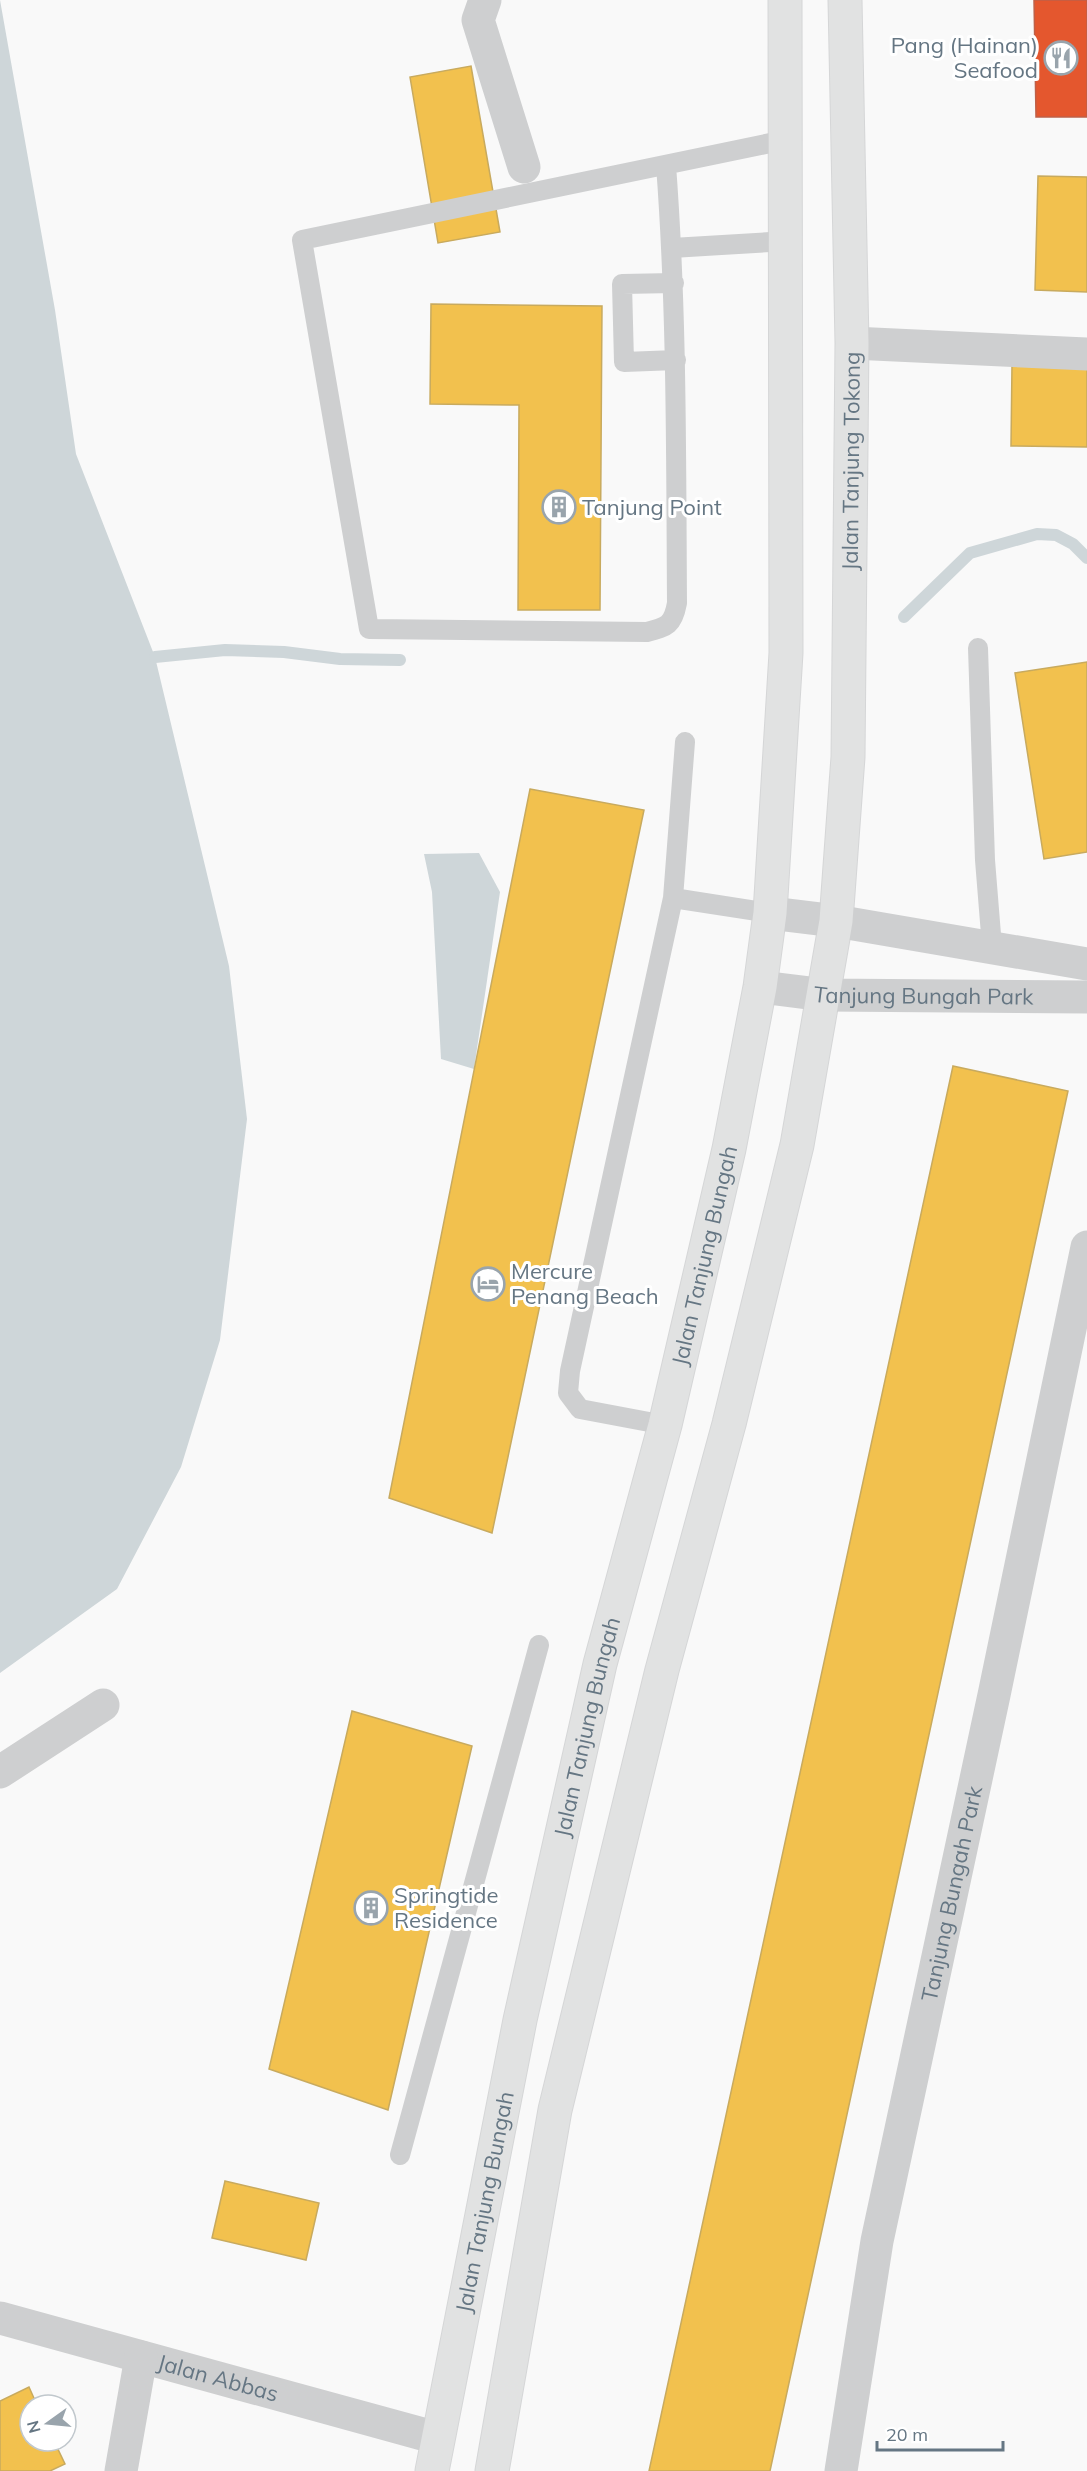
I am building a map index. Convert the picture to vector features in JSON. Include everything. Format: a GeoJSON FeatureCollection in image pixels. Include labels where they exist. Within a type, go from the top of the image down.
{"type":"FeatureCollection","features":[{"type":"Feature","properties":{"kind":"main road"},"geometry":{"type":"LineString","coordinates":[[770,913],[786,653],[785,0]]}},
{"type":"Feature","properties":{"kind":"main road","name":"Jalan Tanjung Tokong"},"geometry":{"type":"LineString","coordinates":[[825,995],[836,921],[848,757],[852,343],[845,0]]}},
{"type":"Feature","properties":{"kind":"main road","name":"Jalan Tanjung Bungah"},"geometry":{"type":"LineString","coordinates":[[432,2471],[520,2020],[595,1687],[665,1425],[729,1149],[760,987],[770,913]]}},
{"type":"Feature","properties":{"kind":"main road"},"geometry":{"type":"LineString","coordinates":[[492,2471],[555,2110],[662,1670],[729,1424],[797,1145],[825,995]]}},
{"type":"Feature","properties":{"kind":"street"},"geometry":{"type":"LineString","coordinates":[[485,0],[478,20],[524,167]]}},
{"type":"Feature","properties":{"kind":"street"},"geometry":{"type":"LineString","coordinates":[[852,343],[1087,354]]}},
{"type":"Feature","properties":{"kind":"street","name":"Tanjung Bungah Park"},"geometry":{"type":"LineString","coordinates":[[770,913],[836,921],[1087,964]]}},
{"type":"Feature","properties":{"kind":"street","name":"Tanjung Bungah Park"},"geometry":{"type":"LineString","coordinates":[[760,987],[825,995],[1087,997]]}},
{"type":"Feature","properties":{"kind":"street","name":"Tanjung Bungah Park"},"geometry":{"type":"LineString","coordinates":[[841,2471],[877,2241],[1079,1311],[1087,1247]]}},
{"type":"Feature","properties":{"kind":"street"},"geometry":{"type":"LineString","coordinates":[[0,1772],[104,1705]]}},
{"type":"Feature","properties":{"kind":"street","name":"Jalan Abbas"},"geometry":{"type":"LineString","coordinates":[[1,2317],[437,2438]]}},
{"type":"Feature","properties":{"kind":"street"},"geometry":{"type":"LineString","coordinates":[[121,2471],[141,2357]]}},
{"type":"Feature","properties":{"kind":"lane"},"geometry":{"type":"LineString","coordinates":[[666,165],[674,283],[676,360],[677,603],[674,619],[662,628],[647,632],[369,629],[302,240],[785,140]]}},
{"type":"Feature","properties":{"kind":"lane"},"geometry":{"type":"LineString","coordinates":[[672,248],[787,241]]}},
{"type":"Feature","properties":{"kind":"lane"},"geometry":{"type":"LineString","coordinates":[[674,283],[622,284],[624,362],[676,360]]}},
{"type":"Feature","properties":{"kind":"lane"},"geometry":{"type":"LineString","coordinates":[[978,648],[985,860],[992,947]]}},
{"type":"Feature","properties":{"kind":"lane"},"geometry":{"type":"LineString","coordinates":[[665,1425],[580,1409],[568,1393],[570,1371],[673,898],[686,742]]}},
{"type":"Feature","properties":{"kind":"lane"},"geometry":{"type":"LineString","coordinates":[[673,898],[770,913]]}},
{"type":"Feature","properties":{"kind":"lane"},"geometry":{"type":"LineString","coordinates":[[400,2155],[539,1645]]}},
{"type":"Feature","properties":{"kind":"shaded area"},"geometry":{"type":"Polygon","coordinates":[[[0,0],[55,310],[76,454],[155,657],[229,966],[247,1119],[220,1340],[181,1467],[117,1589],[0,1673],[0,0]]]}},
{"type":"Feature","properties":{"kind":"shaded area"},"geometry":{"type":"Polygon","coordinates":[[[479,853],[500,892],[474,1069],[441,1059],[432,892],[424,854],[479,853]]]}},
{"type":"Feature","properties":{"kind":"building: Homes"},"geometry":{"type":"Polygon","coordinates":[[[471,66],[500,232],[438,243],[410,77],[471,66]]]}},
{"type":"Feature","properties":{"kind":"building: Homes"},"geometry":{"type":"Polygon","coordinates":[[[1038,176],[1087,177],[1087,292],[1035,290],[1038,176]]]}},
{"type":"Feature","properties":{"kind":"building: Homes","name":"Tanjung Point"},"geometry":{"type":"Polygon","coordinates":[[[431,304],[602,306],[600,610],[518,610],[519,405],[430,404],[431,304]]]}},
{"type":"Feature","properties":{"kind":"building: Homes"},"geometry":{"type":"Polygon","coordinates":[[[1012,364],[1087,366],[1087,447],[1011,446],[1012,364]]]}},
{"type":"Feature","properties":{"kind":"building: Homes"},"geometry":{"type":"Polygon","coordinates":[[[1087,662],[1087,852],[1044,859],[1015,673],[1087,662]]]}},
{"type":"Feature","properties":{"kind":"building: Homes","name":"Mercure Penang Beach"},"geometry":{"type":"Polygon","coordinates":[[[530,789],[644,810],[492,1533],[389,1498],[530,789]]]}},
{"type":"Feature","properties":{"kind":"building: Homes"},"geometry":{"type":"Polygon","coordinates":[[[953,1066],[1068,1091],[770,2471],[649,2471],[953,1066]]]}},
{"type":"Feature","properties":{"kind":"building: Homes","name":"Springtide Residence"},"geometry":{"type":"Polygon","coordinates":[[[352,1711],[472,1746],[388,2110],[269,2069],[352,1711]]]}},
{"type":"Feature","properties":{"kind":"building: Homes"},"geometry":{"type":"Polygon","coordinates":[[[225,2181],[319,2203],[306,2260],[212,2238],[225,2181]]]}},
{"type":"Feature","properties":{"kind":"building: Homes"},"geometry":{"type":"Polygon","coordinates":[[[29,2387],[32,2393],[18,2393],[18,2453],[60,2453],[65,2464],[50,2471],[0,2471],[0,2401],[29,2387]]]}},
{"type":"Feature","properties":{"kind":"building: Shops","name":"Pang (Hainan) Seafood"},"geometry":{"type":"Polygon","coordinates":[[[1034,0],[1087,0],[1087,117],[1036,117],[1034,0]]]}},
{"type":"Feature","properties":{"kind":"waterway"},"geometry":{"type":"LineString","coordinates":[[904,617],[970,553],[1037,534],[1056,535],[1073,544],[1087,558]]}},
{"type":"Feature","properties":{"kind":"waterway"},"geometry":{"type":"LineString","coordinates":[[155,657],[225,650],[284,652],[340,659],[400,660]]}},
{"type":"Feature","properties":{"kind":"place","name":"Pang (Hainan) Seafood"},"geometry":{"type":"Point","coordinates":[1061,58]}},
{"type":"Feature","properties":{"kind":"place","name":"Tanjung Point"},"geometry":{"type":"Point","coordinates":[559,507]}},
{"type":"Feature","properties":{"kind":"place","name":"Mercure Penang Beach"},"geometry":{"type":"Point","coordinates":[488,1284]}},
{"type":"Feature","properties":{"kind":"place","name":"Springtide Residence"},"geometry":{"type":"Point","coordinates":[371,1908]}}]}
